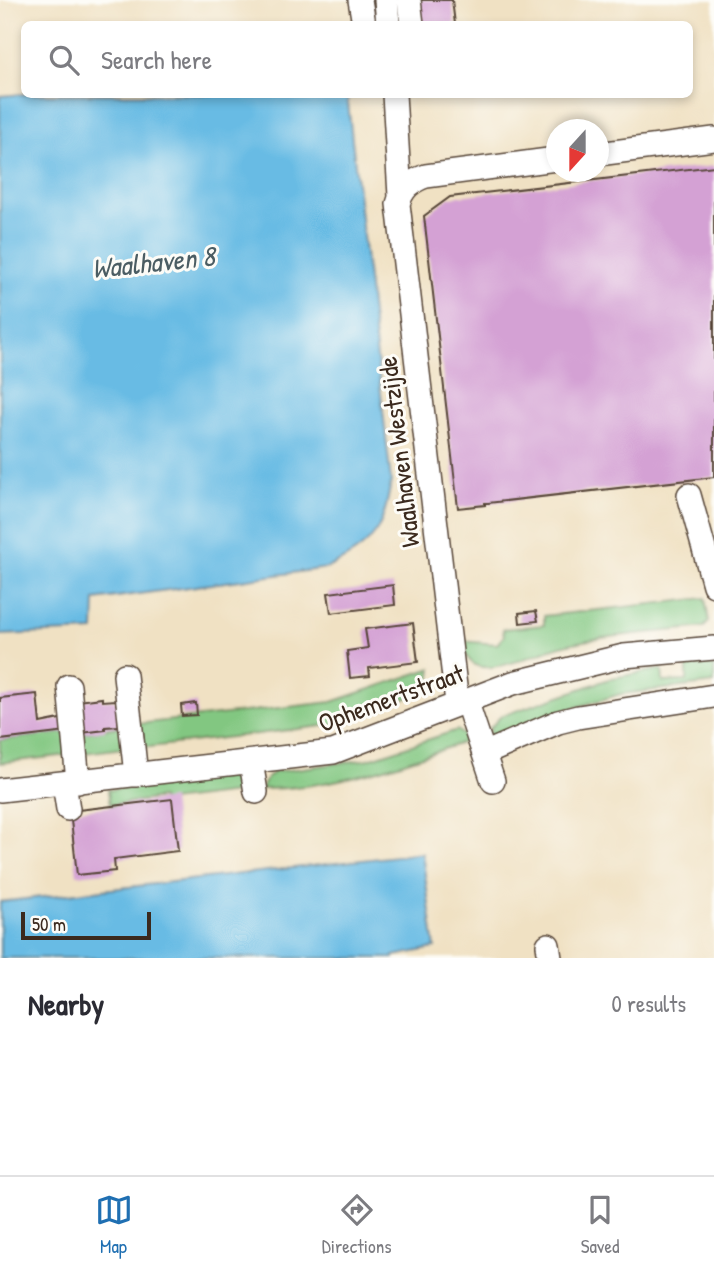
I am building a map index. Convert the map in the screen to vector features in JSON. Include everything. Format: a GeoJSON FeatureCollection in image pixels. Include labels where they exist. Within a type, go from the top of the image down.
{"type":"FeatureCollection","features":[{"type":"Feature","properties":{"kind":"street"},"geometry":{"type":"LineString","coordinates":[[360,0],[363,21]]}},
{"type":"Feature","properties":{"kind":"street"},"geometry":{"type":"LineString","coordinates":[[376,0],[379,21]]}},
{"type":"Feature","properties":{"kind":"street"},"geometry":{"type":"LineString","coordinates":[[386,0],[388,21]]}},
{"type":"Feature","properties":{"kind":"street"},"geometry":{"type":"LineString","coordinates":[[396,0],[398,21]]}},
{"type":"Feature","properties":{"kind":"street"},"geometry":{"type":"LineString","coordinates":[[410,0],[412,21]]}},
{"type":"Feature","properties":{"kind":"street"},"geometry":{"type":"LineString","coordinates":[[379,98],[395,137]]}},
{"type":"Feature","properties":{"kind":"street","name":"Waalhaven Westzijde"},"geometry":{"type":"LineString","coordinates":[[396,98],[395,137],[400,196],[398,204],[462,701],[493,780]]}},
{"type":"Feature","properties":{"kind":"street"},"geometry":{"type":"LineString","coordinates":[[609,152],[714,139]]}},
{"type":"Feature","properties":{"kind":"street"},"geometry":{"type":"LineString","coordinates":[[400,196],[407,186],[426,176],[546,160]]}},
{"type":"Feature","properties":{"kind":"street"},"geometry":{"type":"LineString","coordinates":[[689,495],[714,585]]}},
{"type":"Feature","properties":{"kind":"street","name":"Ophemertstraat"},"geometry":{"type":"LineString","coordinates":[[0,790],[333,752],[513,683],[624,656],[714,648]]}},
{"type":"Feature","properties":{"kind":"street"},"geometry":{"type":"LineString","coordinates":[[125,674],[136,775]]}},
{"type":"Feature","properties":{"kind":"street"},"geometry":{"type":"LineString","coordinates":[[68,808],[71,783],[69,686]]}},
{"type":"Feature","properties":{"kind":"street"},"geometry":{"type":"LineString","coordinates":[[485,754],[558,722],[714,696]]}},
{"type":"Feature","properties":{"kind":"street"},"geometry":{"type":"LineString","coordinates":[[251,762],[256,792]]}},
{"type":"Feature","properties":{"kind":"green space"},"geometry":{"type":"Polygon","coordinates":[[[705,598],[709,622],[704,627],[587,640],[494,667],[478,666],[471,662],[461,641],[497,644],[504,636],[503,629],[544,625],[544,616],[705,598]]]}},
{"type":"Feature","properties":{"kind":"green space"},"geometry":{"type":"Polygon","coordinates":[[[714,665],[714,683],[621,694],[526,722],[523,730],[490,738],[490,728],[501,716],[612,678],[662,669],[663,682],[687,681],[687,666],[714,665]]]}},
{"type":"Feature","properties":{"kind":"green space"},"geometry":{"type":"Polygon","coordinates":[[[432,668],[430,686],[426,690],[353,721],[142,748],[137,724],[332,702],[432,668]]]}},
{"type":"Feature","properties":{"kind":"green space"},"geometry":{"type":"Polygon","coordinates":[[[122,726],[124,748],[85,753],[82,733],[122,726]]]}},
{"type":"Feature","properties":{"kind":"green space"},"geometry":{"type":"Polygon","coordinates":[[[457,730],[470,740],[341,780],[261,789],[274,772],[369,759],[457,730]]]}},
{"type":"Feature","properties":{"kind":"green space"},"geometry":{"type":"Polygon","coordinates":[[[67,732],[68,755],[0,763],[0,740],[67,732]]]}},
{"type":"Feature","properties":{"kind":"green space"},"geometry":{"type":"Polygon","coordinates":[[[227,777],[243,782],[245,792],[110,805],[108,790],[227,777]]]}},
{"type":"Feature","properties":{"kind":"water","name":"Waalhaven 8"},"geometry":{"type":"Polygon","coordinates":[[[0,96],[347,98],[391,481],[380,525],[366,544],[356,552],[327,568],[95,600],[94,631],[0,635],[0,96]]]}},
{"type":"Feature","properties":{"kind":"water"},"geometry":{"type":"Polygon","coordinates":[[[422,853],[435,948],[394,958],[0,958],[0,902],[422,853]]]}},
{"type":"Feature","properties":{"kind":"building"},"geometry":{"type":"Polygon","coordinates":[[[418,0],[452,0],[455,21],[421,21],[418,0]]]}},
{"type":"Feature","properties":{"kind":"building"},"geometry":{"type":"Polygon","coordinates":[[[714,166],[714,477],[458,508],[424,216],[450,197],[578,182],[609,182],[609,178],[714,166]]]}},
{"type":"Feature","properties":{"kind":"building"},"geometry":{"type":"Polygon","coordinates":[[[393,585],[395,605],[331,613],[328,593],[393,585]]]}},
{"type":"Feature","properties":{"kind":"building"},"geometry":{"type":"Polygon","coordinates":[[[536,611],[538,621],[520,623],[519,613],[536,611]]]}},
{"type":"Feature","properties":{"kind":"building"},"geometry":{"type":"Polygon","coordinates":[[[413,623],[418,662],[369,668],[370,676],[350,678],[347,651],[368,648],[365,629],[413,623]]]}},
{"type":"Feature","properties":{"kind":"building"},"geometry":{"type":"Polygon","coordinates":[[[37,694],[40,723],[65,718],[67,732],[0,740],[0,698],[37,694]]]}},
{"type":"Feature","properties":{"kind":"building"},"geometry":{"type":"Polygon","coordinates":[[[102,698],[102,701],[116,700],[116,704],[122,704],[124,719],[118,720],[119,726],[82,733],[78,701],[102,698]]]}},
{"type":"Feature","properties":{"kind":"building"},"geometry":{"type":"Polygon","coordinates":[[[196,703],[197,715],[182,716],[181,705],[196,703]]]}},
{"type":"Feature","properties":{"kind":"building"},"geometry":{"type":"Polygon","coordinates":[[[172,799],[178,851],[114,859],[115,871],[77,875],[70,811],[172,799]]]}}]}
